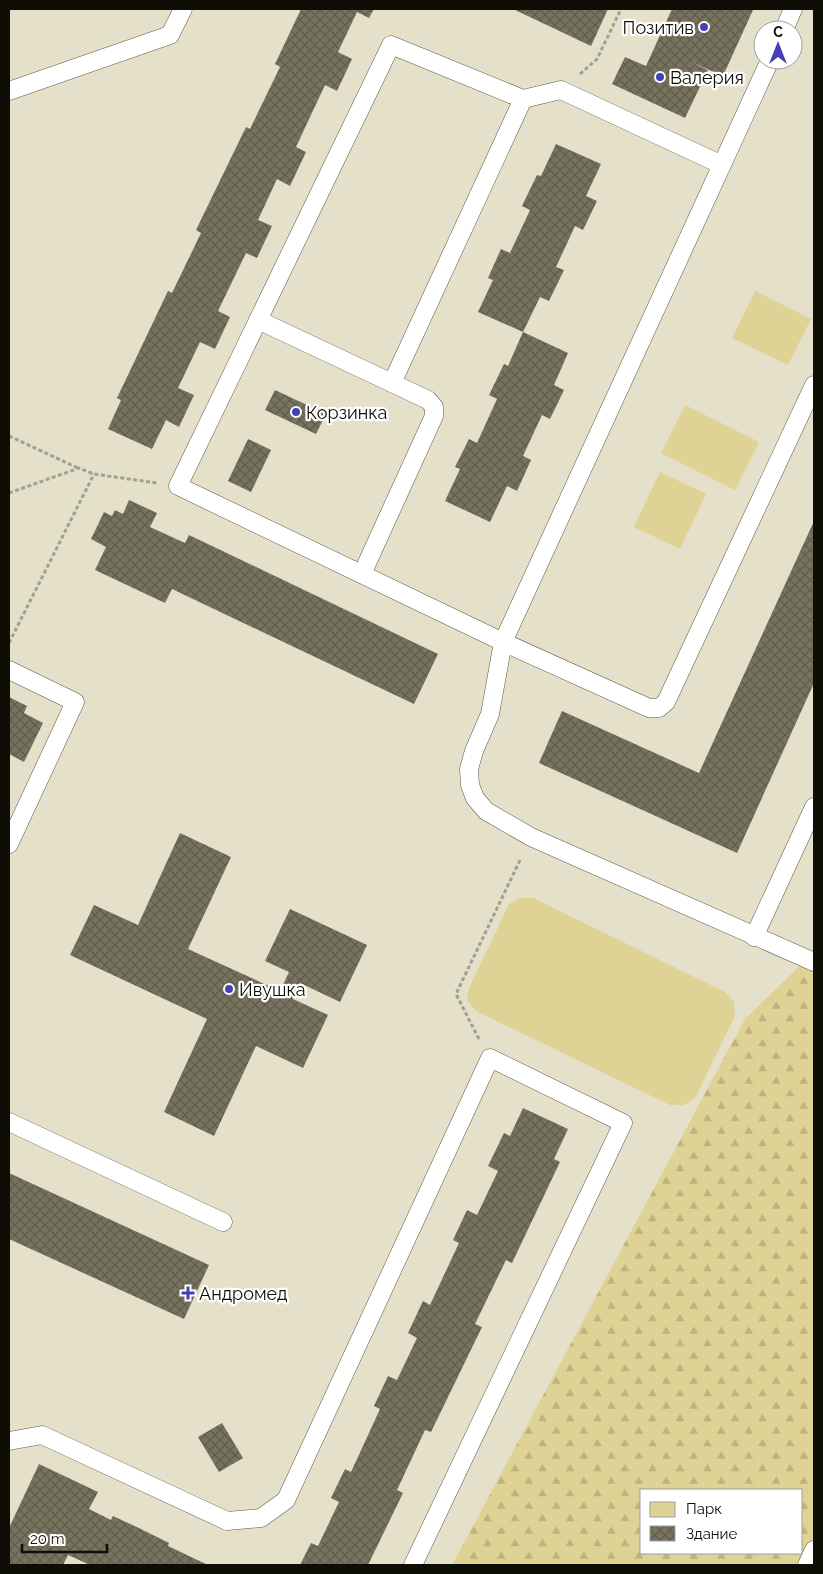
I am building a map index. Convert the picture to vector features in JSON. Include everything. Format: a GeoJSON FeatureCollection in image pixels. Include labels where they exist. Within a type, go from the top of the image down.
{"type":"FeatureCollection","features":[{"type":"Feature","properties":{"kind":"lane"},"geometry":{"type":"LineString","coordinates":[[9,91],[170,35],[183,9]]}},
{"type":"Feature","properties":{"kind":"lane"},"geometry":{"type":"LineString","coordinates":[[722,165],[561,90],[523,99],[391,45],[178,486],[503,642],[649,708],[659,708],[666,702],[814,385]]}},
{"type":"Feature","properties":{"kind":"lane"},"geometry":{"type":"LineString","coordinates":[[765,70],[503,642],[490,714],[474,751],[469,769],[470,785],[475,798],[486,811],[531,837],[814,962]]}},
{"type":"Feature","properties":{"kind":"lane"},"geometry":{"type":"LineString","coordinates":[[392,383],[523,99]]}},
{"type":"Feature","properties":{"kind":"lane"},"geometry":{"type":"LineString","coordinates":[[258,320],[428,400],[434,407],[434,416],[362,574]]}},
{"type":"Feature","properties":{"kind":"lane"},"geometry":{"type":"LineString","coordinates":[[9,670],[75,702],[9,844]]}},
{"type":"Feature","properties":{"kind":"lane"},"geometry":{"type":"LineString","coordinates":[[754,937],[814,807]]}},
{"type":"Feature","properties":{"kind":"lane"},"geometry":{"type":"LineString","coordinates":[[9,1441],[42,1435],[227,1521],[261,1518],[286,1500],[490,1058],[623,1123],[413,1565]]}},
{"type":"Feature","properties":{"kind":"lane"},"geometry":{"type":"LineString","coordinates":[[9,1122],[224,1222]]}},
{"type":"Feature","properties":{"kind":"lane"},"geometry":{"type":"LineString","coordinates":[[807,1565],[814,1550]]}},
{"type":"Feature","properties":{"kind":"path"},"geometry":{"type":"LineString","coordinates":[[561,90],[597,59],[621,9]]}},
{"type":"Feature","properties":{"kind":"path"},"geometry":{"type":"LineString","coordinates":[[9,436],[94,474],[178,486]]}},
{"type":"Feature","properties":{"kind":"path"},"geometry":{"type":"LineString","coordinates":[[9,493],[79,468]]}},
{"type":"Feature","properties":{"kind":"path"},"geometry":{"type":"LineString","coordinates":[[9,643],[94,474]]}},
{"type":"Feature","properties":{"kind":"path"},"geometry":{"type":"LineString","coordinates":[[490,1058],[456,994],[531,837]]}},
{"type":"Feature","properties":{"kind":"green space"},"geometry":{"type":"Polygon","coordinates":[[[755,291],[811,319],[788,365],[732,338],[755,291]]]}},
{"type":"Feature","properties":{"kind":"green space"},"geometry":{"type":"Polygon","coordinates":[[[685,405],[759,442],[735,490],[661,453],[685,405]]]}},
{"type":"Feature","properties":{"kind":"green space"},"geometry":{"type":"Polygon","coordinates":[[[660,472],[706,494],[680,549],[634,527],[660,472]]]}},
{"type":"Feature","properties":{"kind":"green space"},"geometry":{"type":"Polygon","coordinates":[[[520,898],[533,898],[725,992],[734,1002],[735,1016],[695,1098],[684,1105],[670,1105],[476,1011],[467,1000],[469,988],[509,904],[520,898]]]}},
{"type":"Feature","properties":{"kind":"green space"},"geometry":{"type":"Polygon","coordinates":[[[814,952],[814,1565],[452,1565],[745,1019],[814,952]]]}},
{"type":"Feature","properties":{"kind":"building"},"geometry":{"type":"Polygon","coordinates":[[[301,9],[374,9],[369,18],[357,12],[338,52],[352,59],[337,91],[325,85],[296,147],[306,152],[290,186],[277,179],[258,220],[272,226],[257,258],[246,253],[218,311],[230,317],[215,349],[200,342],[178,388],[194,395],[179,427],[166,420],[152,449],[108,429],[121,400],[117,398],[168,291],[172,293],[201,233],[196,230],[246,127],[250,129],[280,67],[275,64],[301,9]]]}},
{"type":"Feature","properties":{"kind":"building"},"geometry":{"type":"Polygon","coordinates":[[[513,9],[608,9],[591,46],[513,9]]]}},
{"type":"Feature","properties":{"kind":"building"},"geometry":{"type":"Polygon","coordinates":[[[672,9],[753,10],[723,76],[689,61],[708,70],[685,118],[612,84],[625,57],[646,66],[672,9]]]}},
{"type":"Feature","properties":{"kind":"building"},"geometry":{"type":"Polygon","coordinates":[[[556,144],[601,164],[586,196],[597,201],[583,230],[575,226],[556,267],[564,270],[549,301],[540,297],[523,332],[478,312],[493,280],[488,278],[501,249],[510,253],[530,210],[522,206],[537,175],[541,176],[556,144]]]}},
{"type":"Feature","properties":{"kind":"building"},"geometry":{"type":"Polygon","coordinates":[[[523,332],[568,353],[554,385],[564,390],[550,419],[542,415],[523,456],[531,460],[517,491],[507,486],[490,522],[445,501],[460,469],[455,467],[469,439],[477,443],[497,399],[489,395],[504,364],[508,366],[523,332]]]}},
{"type":"Feature","properties":{"kind":"building","name":"Корзинка"},"geometry":{"type":"Polygon","coordinates":[[[275,390],[326,414],[316,434],[265,410],[275,390]]]}},
{"type":"Feature","properties":{"kind":"building"},"geometry":{"type":"Polygon","coordinates":[[[248,439],[271,450],[251,492],[228,481],[248,439]]]}},
{"type":"Feature","properties":{"kind":"building"},"geometry":{"type":"Polygon","coordinates":[[[129,500],[157,513],[150,527],[185,543],[189,535],[438,654],[414,704],[172,589],[165,603],[95,570],[106,547],[91,539],[104,512],[112,516],[115,510],[123,514],[129,500]]]}},
{"type":"Feature","properties":{"kind":"building"},"geometry":{"type":"Polygon","coordinates":[[[814,521],[814,683],[737,853],[539,763],[562,711],[699,773],[814,521]]]}},
{"type":"Feature","properties":{"kind":"building"},"geometry":{"type":"Polygon","coordinates":[[[9,697],[27,706],[24,713],[43,723],[24,762],[9,754],[9,697]]]}},
{"type":"Feature","properties":{"kind":"building"},"geometry":{"type":"Polygon","coordinates":[[[180,833],[231,857],[188,949],[280,991],[289,972],[265,961],[290,909],[367,945],[340,1002],[300,983],[293,999],[328,1015],[303,1068],[256,1046],[214,1136],[164,1112],[207,1019],[70,955],[94,905],[138,925],[180,833]]]}},
{"type":"Feature","properties":{"kind":"building"},"geometry":{"type":"Polygon","coordinates":[[[523,1108],[568,1129],[554,1159],[560,1162],[512,1263],[506,1260],[475,1324],[482,1327],[431,1432],[425,1430],[397,1490],[403,1493],[368,1565],[300,1565],[311,1543],[318,1546],[339,1502],[331,1498],[345,1469],[351,1472],[380,1409],[374,1406],[388,1376],[397,1380],[417,1338],[408,1333],[423,1301],[430,1305],[459,1243],[453,1240],[467,1210],[477,1215],[498,1171],[488,1166],[504,1133],[510,1136],[523,1108]]]}},
{"type":"Feature","properties":{"kind":"building"},"geometry":{"type":"Polygon","coordinates":[[[9,1173],[209,1265],[184,1319],[9,1239],[9,1173]]]}},
{"type":"Feature","properties":{"kind":"building"},"geometry":{"type":"Polygon","coordinates":[[[222,1423],[243,1458],[219,1472],[198,1437],[222,1423]]]}},
{"type":"Feature","properties":{"kind":"building"},"geometry":{"type":"Polygon","coordinates":[[[39,1464],[98,1492],[89,1509],[111,1520],[113,1516],[141,1529],[169,1543],[168,1546],[208,1565],[90,1565],[68,1555],[63,1565],[9,1565],[9,1528],[39,1464]]]}},
{"type":"Feature","properties":{"kind":"place","name":"Позитив"},"geometry":{"type":"Point","coordinates":[704,27]}},
{"type":"Feature","properties":{"kind":"place","name":"Валерия"},"geometry":{"type":"Point","coordinates":[660,77]}},
{"type":"Feature","properties":{"kind":"place","name":"Корзинка"},"geometry":{"type":"Point","coordinates":[296,412]}},
{"type":"Feature","properties":{"kind":"place","name":"Ивушка"},"geometry":{"type":"Point","coordinates":[229,989]}},
{"type":"Feature","properties":{"kind":"place","name":"Андромед"},"geometry":{"type":"Point","coordinates":[188,1293]}}]}
